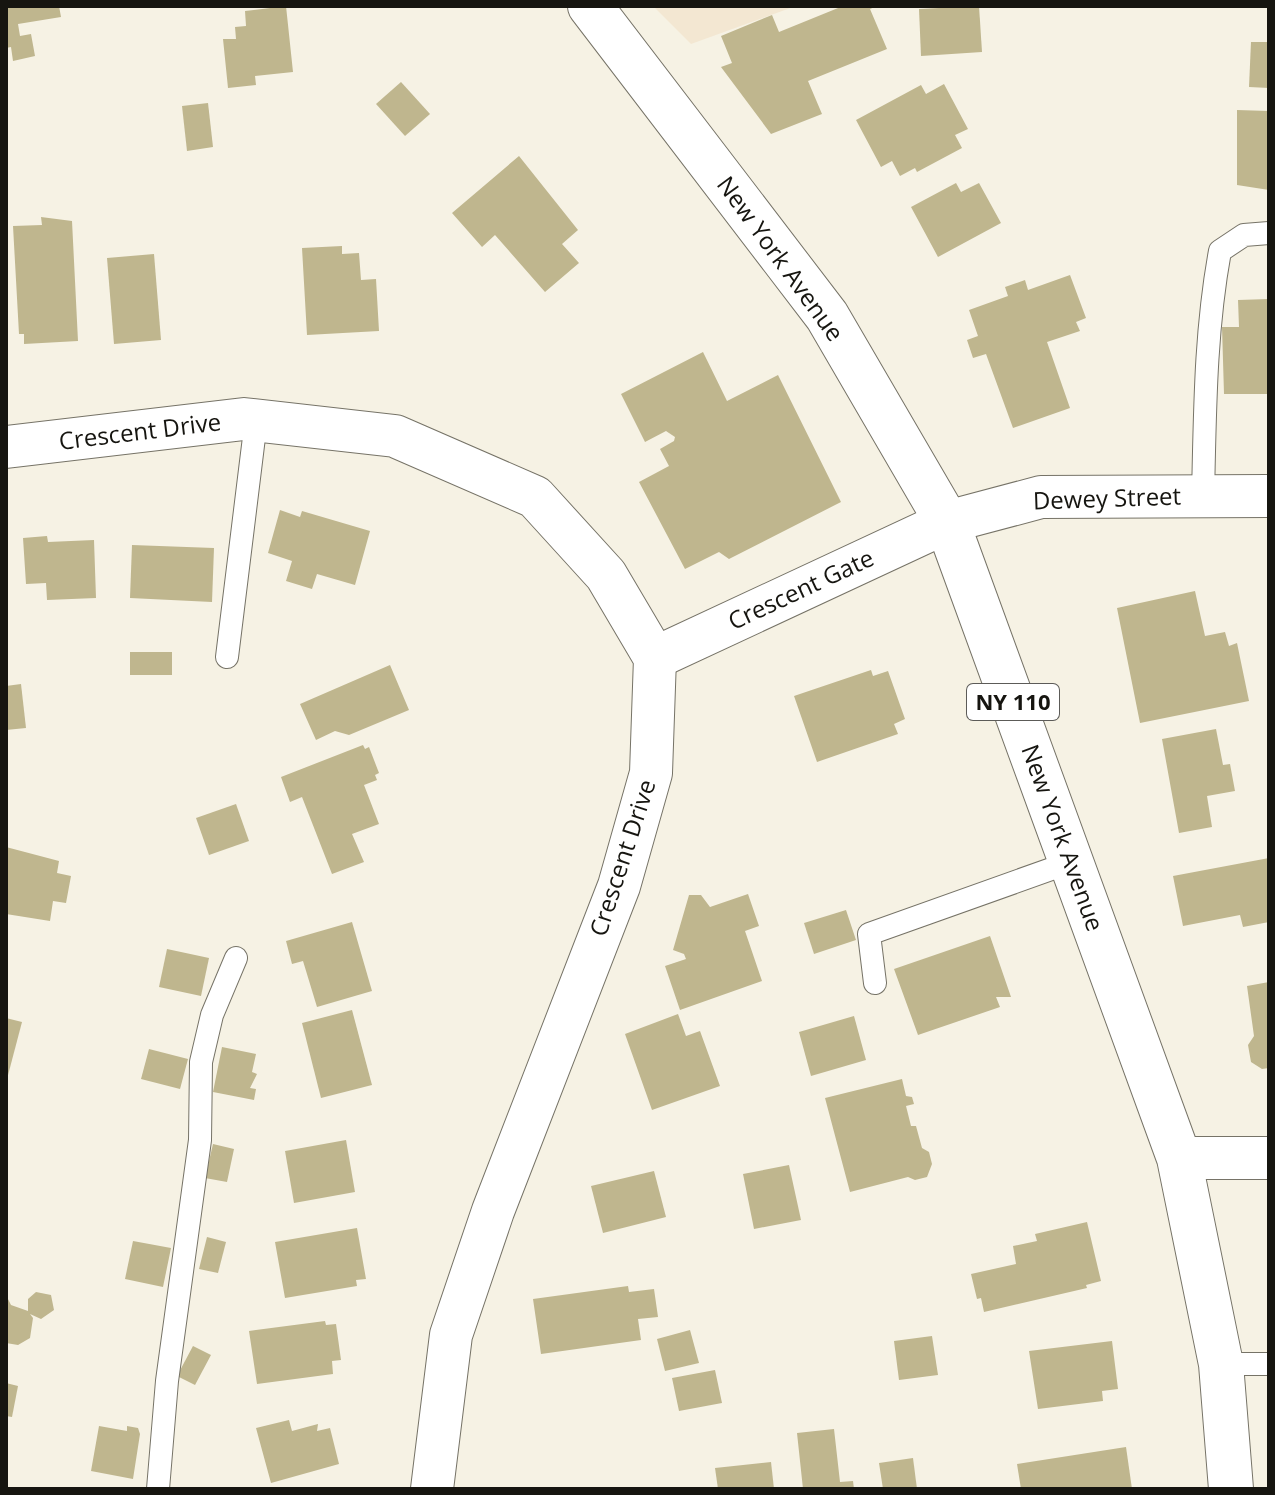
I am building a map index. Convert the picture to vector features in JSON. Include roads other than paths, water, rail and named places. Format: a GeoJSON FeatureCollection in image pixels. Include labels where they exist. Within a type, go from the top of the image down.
{"type":"FeatureCollection","features":[{"type":"Feature","properties":{"kind":"main road","name":"New York Avenue"},"geometry":{"type":"LineString","coordinates":[[590,6],[827,316],[947,522],[1179,1158],[1221,1364],[1231,1489]]}},
{"type":"Feature","properties":{"kind":"street","name":"Crescent Drive"},"geometry":{"type":"LineString","coordinates":[[6,447],[244,419],[395,436],[535,497],[606,575],[655,658],[651,773],[619,886],[493,1211],[451,1335],[432,1489]]}},
{"type":"Feature","properties":{"kind":"street","name":"Dewey Street"},"geometry":{"type":"LineString","coordinates":[[947,522],[1041,497],[1269,496]]}},
{"type":"Feature","properties":{"kind":"street","name":"Crescent Gate"},"geometry":{"type":"LineString","coordinates":[[655,658],[947,522]]}},
{"type":"Feature","properties":{"kind":"street"},"geometry":{"type":"LineString","coordinates":[[1179,1158],[1269,1158]]}},
{"type":"Feature","properties":{"kind":"lane"},"geometry":{"type":"LineString","coordinates":[[1203,496],[1206,370],[1212,292],[1220,251],[1244,235],[1269,233]]}},
{"type":"Feature","properties":{"kind":"lane"},"geometry":{"type":"LineString","coordinates":[[227,657],[256,421]]}},
{"type":"Feature","properties":{"kind":"lane"},"geometry":{"type":"LineString","coordinates":[[875,983],[869,934],[1071,862]]}},
{"type":"Feature","properties":{"kind":"lane"},"geometry":{"type":"LineString","coordinates":[[158,1489],[167,1381],[200,1140],[201,1062],[212,1015],[236,958]]}},
{"type":"Feature","properties":{"kind":"lane"},"geometry":{"type":"LineString","coordinates":[[1221,1364],[1269,1364]]}}]}
